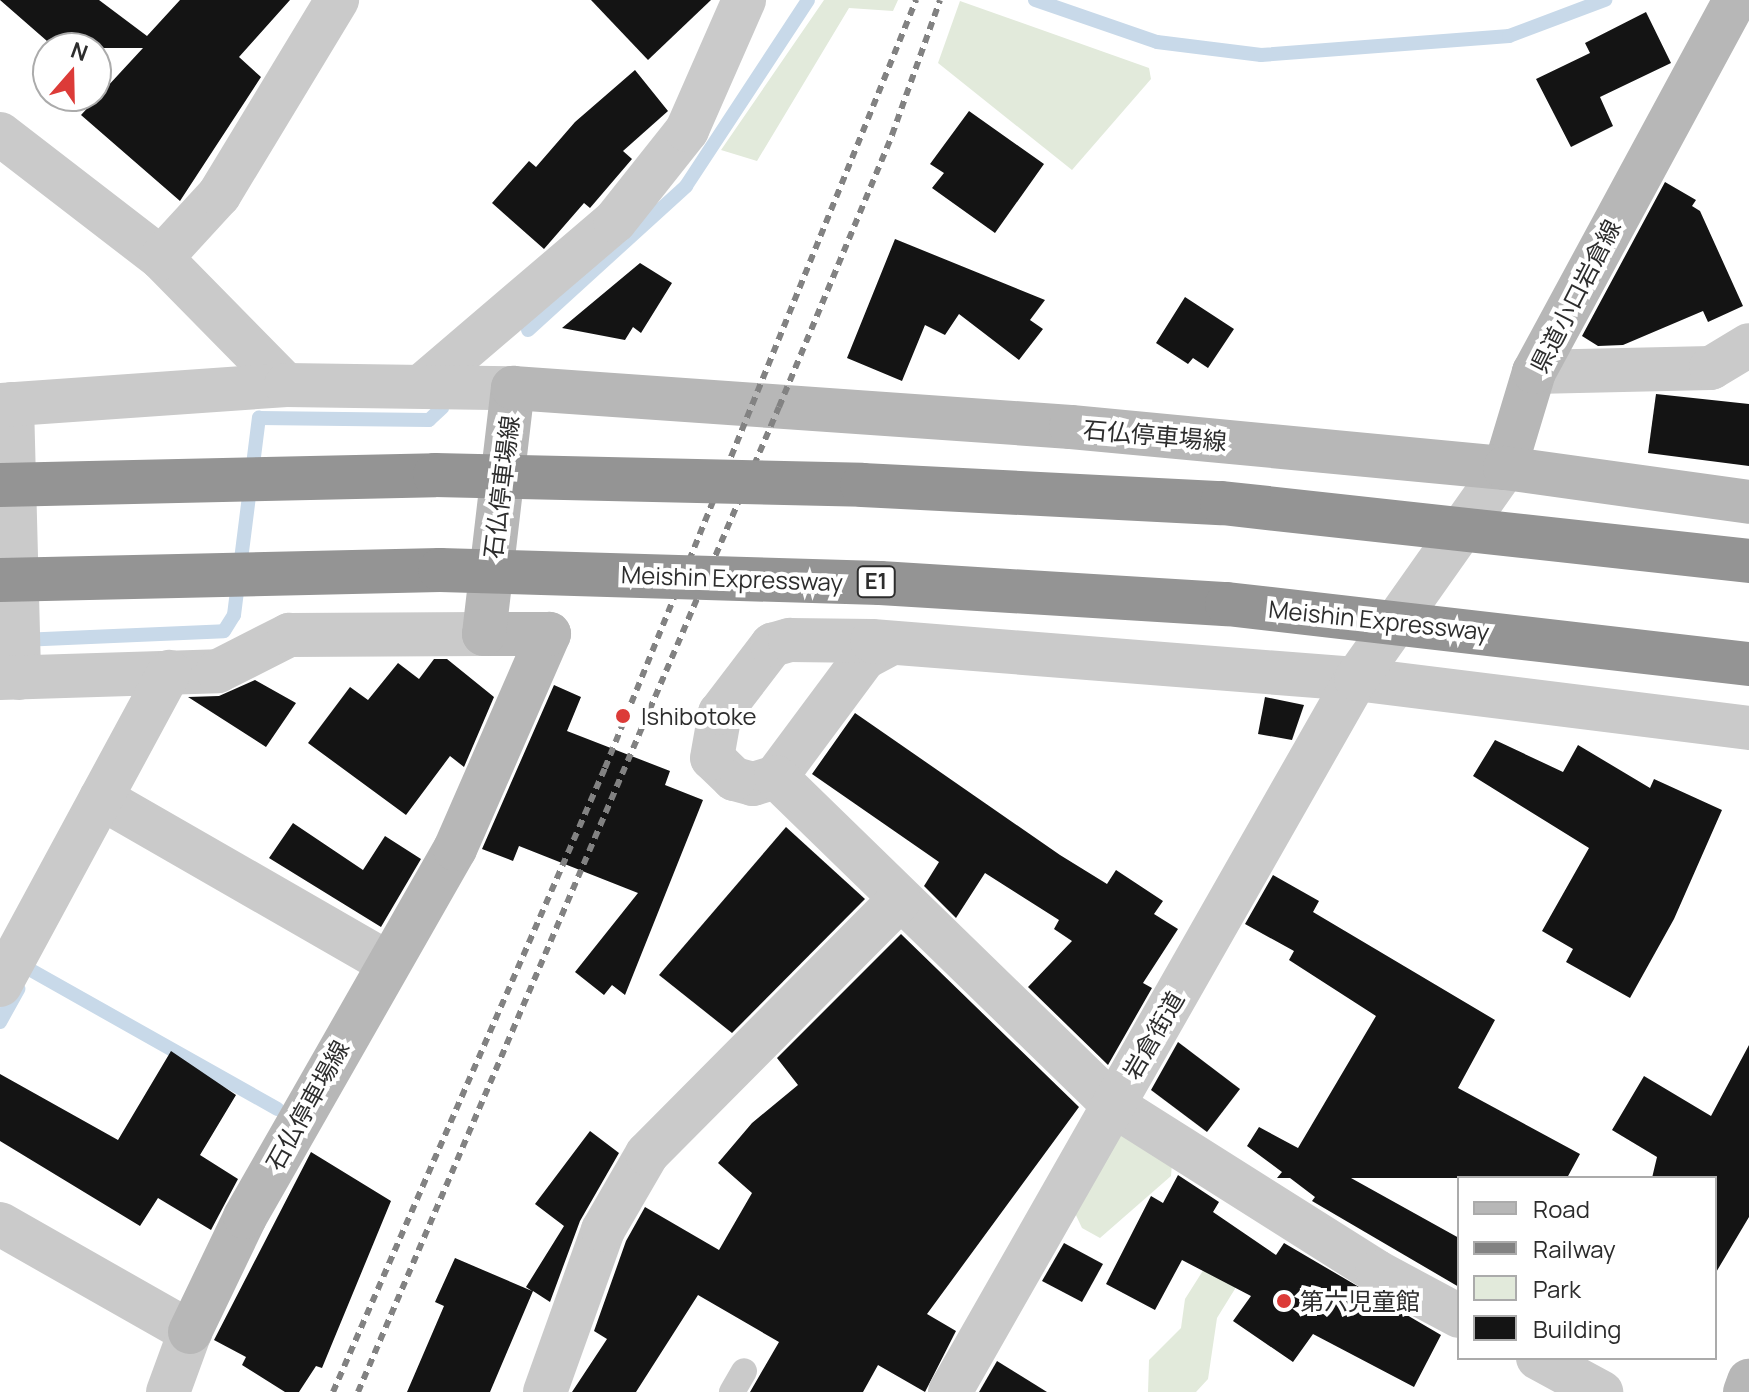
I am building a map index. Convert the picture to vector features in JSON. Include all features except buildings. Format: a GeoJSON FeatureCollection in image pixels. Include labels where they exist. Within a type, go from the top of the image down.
{"type":"FeatureCollection","features":[{"type":"Feature","properties":{"kind":"highway"},"geometry":{"type":"LineString","coordinates":[[0,485],[435,475],[862,485],[1222,503],[1749,561]]}},
{"type":"Feature","properties":{"kind":"highway","name":"Meishin Expressway"},"geometry":{"type":"LineString","coordinates":[[0,580],[440,570],[880,583],[1227,604],[1749,664]]}},
{"type":"Feature","properties":{"kind":"main road","name":"県道小口岩倉線"},"geometry":{"type":"LineString","coordinates":[[1505,468],[1534,372],[1735,0]]}},
{"type":"Feature","properties":{"kind":"main road","name":"石仏停車場線"},"geometry":{"type":"LineString","coordinates":[[190,1332],[245,1217],[386,962],[455,849],[549,634],[484,634],[513,388],[1071,427],[1505,468]]}},
{"type":"Feature","properties":{"kind":"main road"},"geometry":{"type":"LineString","coordinates":[[1505,468],[1749,502]]}},
{"type":"Feature","properties":{"kind":"main road"},"geometry":{"type":"LineString","coordinates":[[1745,1392],[1749,1381]]}},
{"type":"Feature","properties":{"kind":"street"},"geometry":{"type":"LineString","coordinates":[[161,258],[219,195],[337,0]]}},
{"type":"Feature","properties":{"kind":"street"},"geometry":{"type":"LineString","coordinates":[[424,384],[615,221],[687,130],[744,0]]}},
{"type":"Feature","properties":{"kind":"street"},"geometry":{"type":"LineString","coordinates":[[0,134],[161,258],[286,385]]}},
{"type":"Feature","properties":{"kind":"street"},"geometry":{"type":"LineString","coordinates":[[1534,372],[1711,368],[1749,345]]}},
{"type":"Feature","properties":{"kind":"street"},"geometry":{"type":"LineString","coordinates":[[484,634],[289,635],[218,671],[169,672],[14,658],[6,405],[286,385],[424,384],[513,388]]}},
{"type":"Feature","properties":{"kind":"street","name":"岩倉街道"},"geometry":{"type":"LineString","coordinates":[[950,1392],[1356,679],[1505,468]]}},
{"type":"Feature","properties":{"kind":"street"},"geometry":{"type":"LineString","coordinates":[[888,645],[865,657],[776,777],[753,784],[734,779],[712,758],[710,741],[720,713],[772,645],[790,640],[888,645],[1356,679],[1749,728]]}},
{"type":"Feature","properties":{"kind":"street"},"geometry":{"type":"LineString","coordinates":[[790,640],[813,654],[829,678],[833,700]]}},
{"type":"Feature","properties":{"kind":"street"},"geometry":{"type":"LineString","coordinates":[[0,985],[169,672]]}},
{"type":"Feature","properties":{"kind":"street"},"geometry":{"type":"LineString","coordinates":[[776,777],[1113,1105],[1377,1272],[1457,1315]]}},
{"type":"Feature","properties":{"kind":"street"},"geometry":{"type":"LineString","coordinates":[[101,798],[386,962]]}},
{"type":"Feature","properties":{"kind":"street"},"geometry":{"type":"LineString","coordinates":[[545,1392],[603,1230],[647,1154],[899,900]]}},
{"type":"Feature","properties":{"kind":"street"},"geometry":{"type":"LineString","coordinates":[[0,1224],[190,1332],[168,1392]]}},
{"type":"Feature","properties":{"kind":"street"},"geometry":{"type":"LineString","coordinates":[[1542,1360],[1601,1392]]}},
{"type":"Feature","properties":{"kind":"green space"},"geometry":{"type":"Polygon","coordinates":[[[824,0],[898,0],[893,11],[849,8],[757,161],[721,150],[824,0]]]}},
{"type":"Feature","properties":{"kind":"green space"},"geometry":{"type":"Polygon","coordinates":[[[960,1],[1149,68],[1151,79],[1072,170],[938,63],[960,1]]]}},
{"type":"Feature","properties":{"kind":"green space"},"geometry":{"type":"Polygon","coordinates":[[[1120,1129],[1172,1163],[1171,1176],[1100,1238],[1082,1228],[1074,1211],[1120,1129]]]}},
{"type":"Feature","properties":{"kind":"green space"},"geometry":{"type":"Polygon","coordinates":[[[1204,1269],[1238,1284],[1217,1318],[1208,1379],[1196,1392],[1148,1392],[1149,1360],[1181,1328],[1185,1299],[1204,1269]]]}},
{"type":"Feature","properties":{"kind":"waterway"},"geometry":{"type":"LineString","coordinates":[[528,330],[686,186],[808,0]]}},
{"type":"Feature","properties":{"kind":"waterway"},"geometry":{"type":"LineString","coordinates":[[1035,0],[1157,42],[1261,55],[1509,36],[1605,0]]}},
{"type":"Feature","properties":{"kind":"waterway"},"geometry":{"type":"LineString","coordinates":[[21,640],[224,631],[234,615],[259,418],[429,420],[442,408]]}},
{"type":"Feature","properties":{"kind":"waterway"},"geometry":{"type":"LineString","coordinates":[[29,969],[277,1109]]}},
{"type":"Feature","properties":{"kind":"waterway"},"geometry":{"type":"LineString","coordinates":[[0,1022],[18,989]]}},
{"type":"Feature","properties":{"kind":"railway"},"geometry":{"type":"LineString","coordinates":[[333,1392],[605,768],[916,0]]}},
{"type":"Feature","properties":{"kind":"railway"},"geometry":{"type":"LineString","coordinates":[[358,1392],[779,407],[892,135],[940,0]]}},
{"type":"Feature","properties":{"kind":"place","name":"Ishibotoke"},"geometry":{"type":"Point","coordinates":[623,716]}},
{"type":"Feature","properties":{"kind":"place","name":"第六児童館"},"geometry":{"type":"Point","coordinates":[1284,1301]}}]}
